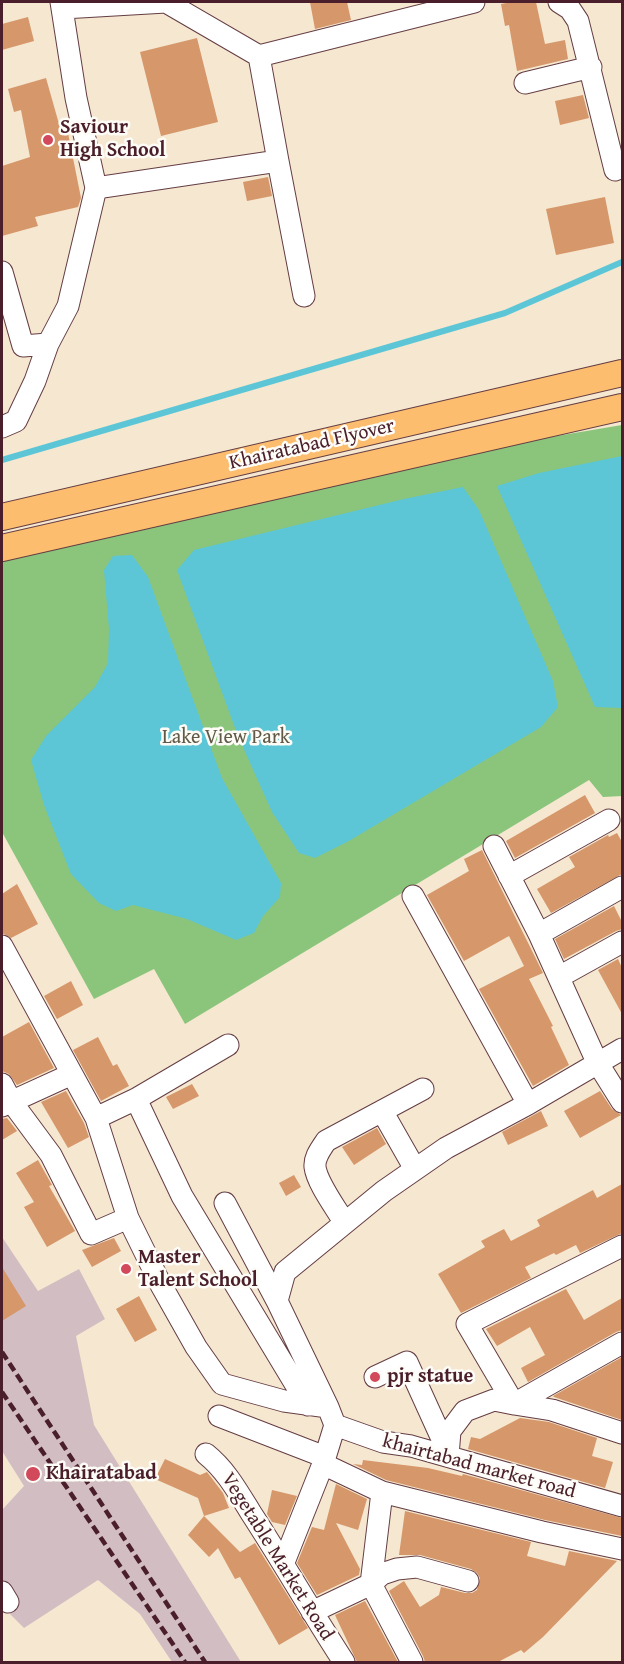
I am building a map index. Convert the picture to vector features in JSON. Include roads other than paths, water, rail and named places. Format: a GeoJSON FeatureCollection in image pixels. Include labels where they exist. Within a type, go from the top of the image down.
{"type":"FeatureCollection","features":[{"type":"Feature","properties":{"kind":"main road","name":"Khairatabad Flyover"},"geometry":{"type":"LineString","coordinates":[[2,517],[622,373]]}},
{"type":"Feature","properties":{"kind":"main road","name":"Khairatabad Flyover"},"geometry":{"type":"LineString","coordinates":[[2,548],[622,407]]}},
{"type":"Feature","properties":{"kind":"street"},"geometry":{"type":"LineString","coordinates":[[2,428],[16,421],[35,381],[48,344],[68,306],[96,188],[75,98],[62,5],[166,2],[260,56],[474,2]]}},
{"type":"Feature","properties":{"kind":"street"},"geometry":{"type":"LineString","coordinates":[[559,2],[570,9],[578,21],[615,170]]}},
{"type":"Feature","properties":{"kind":"street"},"geometry":{"type":"LineString","coordinates":[[260,56],[304,296]]}},
{"type":"Feature","properties":{"kind":"street"},"geometry":{"type":"LineString","coordinates":[[525,83],[591,67]]}},
{"type":"Feature","properties":{"kind":"street"},"geometry":{"type":"LineString","coordinates":[[96,188],[278,161]]}},
{"type":"Feature","properties":{"kind":"street"},"geometry":{"type":"LineString","coordinates":[[2,272],[23,346],[48,344]]}},
{"type":"Feature","properties":{"kind":"street"},"geometry":{"type":"LineString","coordinates":[[509,876],[609,820]]}},
{"type":"Feature","properties":{"kind":"street"},"geometry":{"type":"LineString","coordinates":[[494,846],[539,934],[597,1062],[622,1102]]}},
{"type":"Feature","properties":{"kind":"street"},"geometry":{"type":"LineString","coordinates":[[539,934],[622,887]]}},
{"type":"Feature","properties":{"kind":"street"},"geometry":{"type":"LineString","coordinates":[[413,896],[528,1104]]}},
{"type":"Feature","properties":{"kind":"street"},"geometry":{"type":"LineString","coordinates":[[559,977],[622,942]]}},
{"type":"Feature","properties":{"kind":"street","name":"khairtabad market road"},"geometry":{"type":"LineString","coordinates":[[2,946],[96,1118],[128,1218],[166,1295],[196,1347],[222,1384],[324,1412],[383,1442],[447,1453],[622,1506]]}},
{"type":"Feature","properties":{"kind":"street"},"geometry":{"type":"LineString","coordinates":[[96,1118],[136,1099],[228,1046]]}},
{"type":"Feature","properties":{"kind":"street"},"geometry":{"type":"LineString","coordinates":[[277,1301],[285,1272],[344,1222],[415,1169],[456,1142],[528,1104],[622,1049]]}},
{"type":"Feature","properties":{"kind":"street"},"geometry":{"type":"LineString","coordinates":[[72,1074],[5,1097],[51,1155],[91,1234],[128,1218]]}},
{"type":"Feature","properties":{"kind":"street"},"geometry":{"type":"LineString","coordinates":[[344,1222],[319,1178],[315,1166],[318,1154],[326,1141],[423,1089]]}},
{"type":"Feature","properties":{"kind":"street"},"geometry":{"type":"LineString","coordinates":[[136,1099],[182,1196],[324,1412]]}},
{"type":"Feature","properties":{"kind":"street"},"geometry":{"type":"LineString","coordinates":[[382,1111],[415,1169]]}},
{"type":"Feature","properties":{"kind":"street"},"geometry":{"type":"LineString","coordinates":[[225,1203],[277,1301],[324,1412],[324,1460],[284,1562]]}},
{"type":"Feature","properties":{"kind":"street"},"geometry":{"type":"LineString","coordinates":[[514,1404],[466,1324],[622,1246]]}},
{"type":"Feature","properties":{"kind":"street"},"geometry":{"type":"LineString","coordinates":[[514,1404],[622,1343]]}},
{"type":"Feature","properties":{"kind":"street"},"geometry":{"type":"LineString","coordinates":[[375,1377],[407,1362],[447,1453]]}},
{"type":"Feature","properties":{"kind":"street"},"geometry":{"type":"LineString","coordinates":[[447,1453],[450,1431],[465,1411],[494,1400],[552,1410],[622,1433]]}},
{"type":"Feature","properties":{"kind":"street"},"geometry":{"type":"LineString","coordinates":[[219,1416],[324,1460],[382,1492],[542,1532],[622,1549]]}},
{"type":"Feature","properties":{"kind":"street","name":"Vegetable Market Road"},"geometry":{"type":"LineString","coordinates":[[206,1454],[219,1464],[284,1562],[344,1662]]}},
{"type":"Feature","properties":{"kind":"street"},"geometry":{"type":"LineString","coordinates":[[382,1492],[371,1584],[412,1662]]}},
{"type":"Feature","properties":{"kind":"street"},"geometry":{"type":"LineString","coordinates":[[312,1612],[371,1584],[382,1574],[397,1569],[417,1567],[468,1581]]}},
{"type":"Feature","properties":{"kind":"water"},"geometry":{"type":"Polygon","coordinates":[[[622,456],[622,708],[595,707],[497,486],[539,473],[622,456]]]}},
{"type":"Feature","properties":{"kind":"water"},"geometry":{"type":"Polygon","coordinates":[[[463,487],[479,510],[553,681],[558,707],[541,727],[347,842],[315,858],[299,853],[272,812],[238,736],[177,570],[194,550],[463,487]]]}},
{"type":"Feature","properties":{"kind":"water"},"geometry":{"type":"Polygon","coordinates":[[[132,555],[148,577],[222,778],[281,883],[280,897],[263,916],[254,933],[236,940],[187,919],[133,905],[116,911],[99,903],[71,874],[44,805],[31,760],[46,736],[95,687],[108,663],[109,629],[104,570],[113,556],[132,555]]]}},
{"type":"Feature","properties":{"kind":"waterway"},"geometry":{"type":"LineString","coordinates":[[2,460],[505,313],[622,262]]}},
{"type":"Feature","properties":{"kind":"railway"},"geometry":{"type":"LineString","coordinates":[[2,1352],[205,1662]]}},
{"type":"Feature","properties":{"kind":"railway"},"geometry":{"type":"LineString","coordinates":[[2,1392],[185,1662]]}},
{"type":"Feature","properties":{"kind":"place","name":"Saviour High School"},"geometry":{"type":"Point","coordinates":[48,140]}},
{"type":"Feature","properties":{"kind":"place","name":"Master Talent School"},"geometry":{"type":"Point","coordinates":[126,1269]}},
{"type":"Feature","properties":{"kind":"place","name":"pjr statue"},"geometry":{"type":"Point","coordinates":[375,1377]}},
{"type":"Feature","properties":{"kind":"place","name":"Khairatabad"},"geometry":{"type":"Point","coordinates":[33,1474]}},
{"type":"Feature","properties":{"kind":"park label","name":"Lake View Park"},"geometry":{"type":"Point","coordinates":[226,738]}}]}
